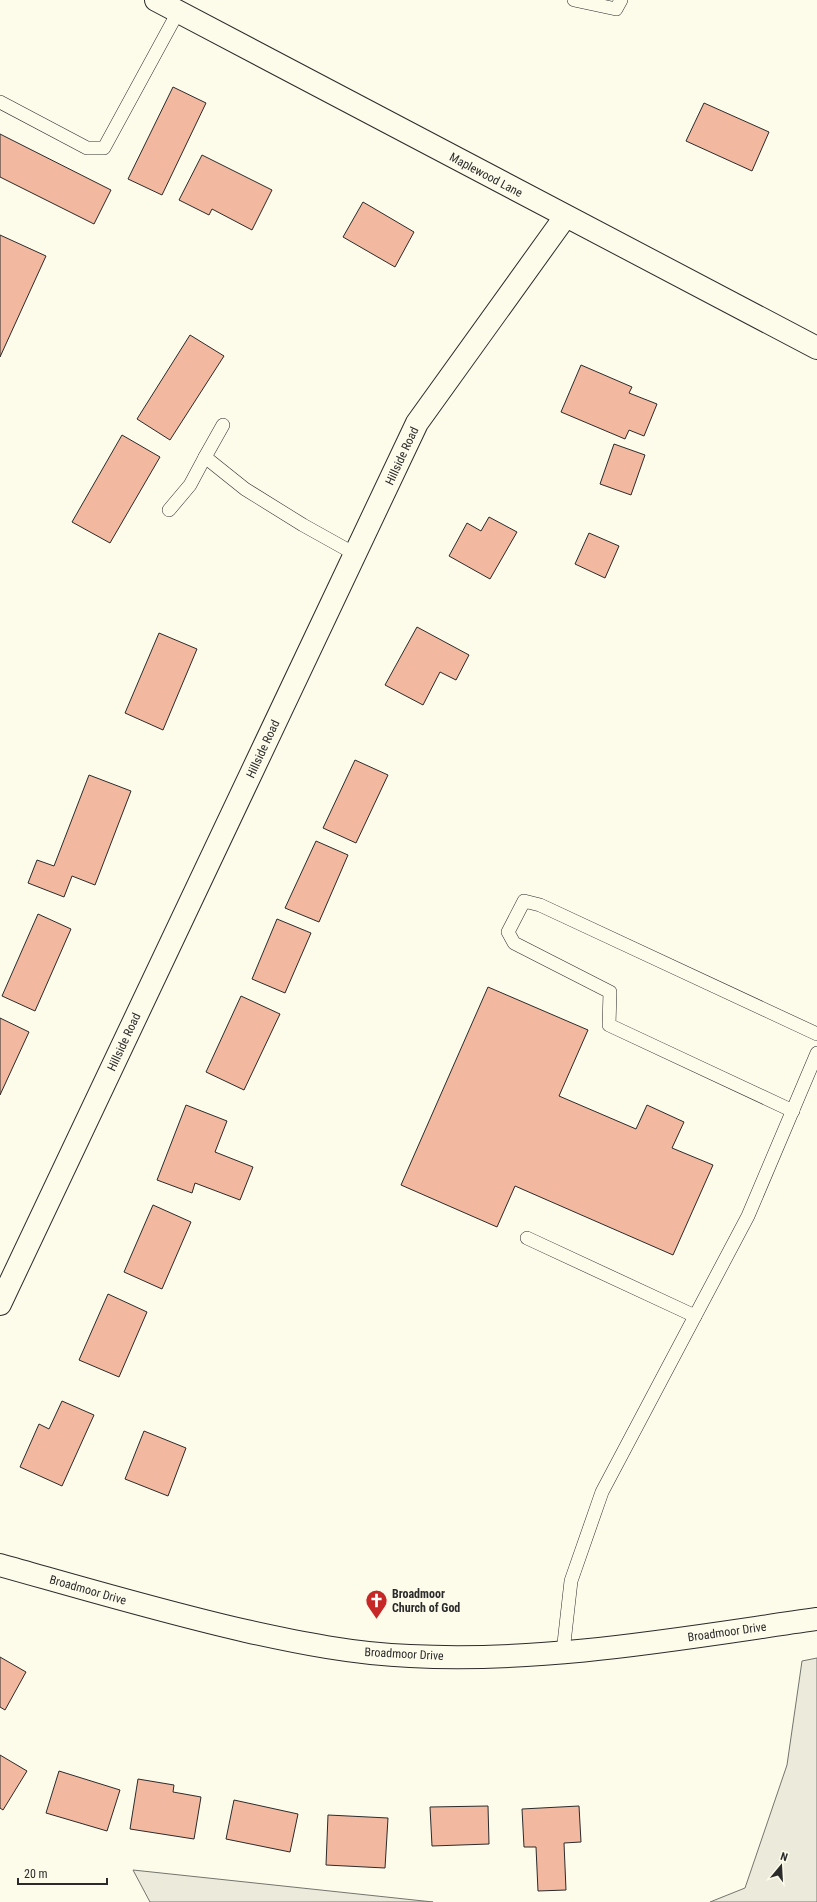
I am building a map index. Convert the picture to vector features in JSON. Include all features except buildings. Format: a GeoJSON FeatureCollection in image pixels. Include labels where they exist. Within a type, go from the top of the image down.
{"type":"FeatureCollection","features":[{"type":"Feature","properties":{"kind":"street","name":"Maplewood Lane"},"geometry":{"type":"LineString","coordinates":[[156,0],[565,217],[817,348]]}},
{"type":"Feature","properties":{"kind":"street","name":"Hillside Road"},"geometry":{"type":"LineString","coordinates":[[0,1304],[417,423],[565,217]]}},
{"type":"Feature","properties":{"kind":"street","name":"Broadmoor Drive"},"geometry":{"type":"LineString","coordinates":[[0,1565],[176,1615],[314,1646],[410,1656],[517,1656],[563,1652],[644,1644],[817,1619]]}},
{"type":"Feature","properties":{"kind":"lane"},"geometry":{"type":"LineString","coordinates":[[574,0],[616,9],[621,0]]}},
{"type":"Feature","properties":{"kind":"lane"},"geometry":{"type":"LineString","coordinates":[[0,102],[87,148],[104,148],[178,12]]}},
{"type":"Feature","properties":{"kind":"lane"},"geometry":{"type":"LineString","coordinates":[[170,510],[190,485],[223,425]]}},
{"type":"Feature","properties":{"kind":"lane"},"geometry":{"type":"LineString","coordinates":[[205,457],[245,489],[303,525],[355,554]]}},
{"type":"Feature","properties":{"kind":"lane"},"geometry":{"type":"LineString","coordinates":[[793,1111],[609,1025],[610,992],[514,943],[508,932],[524,901],[540,905],[817,1034]]}},
{"type":"Feature","properties":{"kind":"lane"},"geometry":{"type":"LineString","coordinates":[[563,1652],[571,1581],[602,1492],[748,1216],[817,1053]]}},
{"type":"Feature","properties":{"kind":"lane"},"geometry":{"type":"LineString","coordinates":[[527,1238],[695,1316]]}},
{"type":"Feature","properties":{"kind":"shaded area"},"geometry":{"type":"Polygon","coordinates":[[[817,1658],[817,1902],[710,1902],[745,1888],[787,1765],[802,1661],[817,1658]]]}},
{"type":"Feature","properties":{"kind":"shaded area"},"geometry":{"type":"Polygon","coordinates":[[[133,1870],[433,1902],[150,1902],[133,1870]]]}},
{"type":"Feature","properties":{"kind":"place","name":"Broadmoor Church of God"},"geometry":{"type":"Point","coordinates":[377,1620]}}]}
